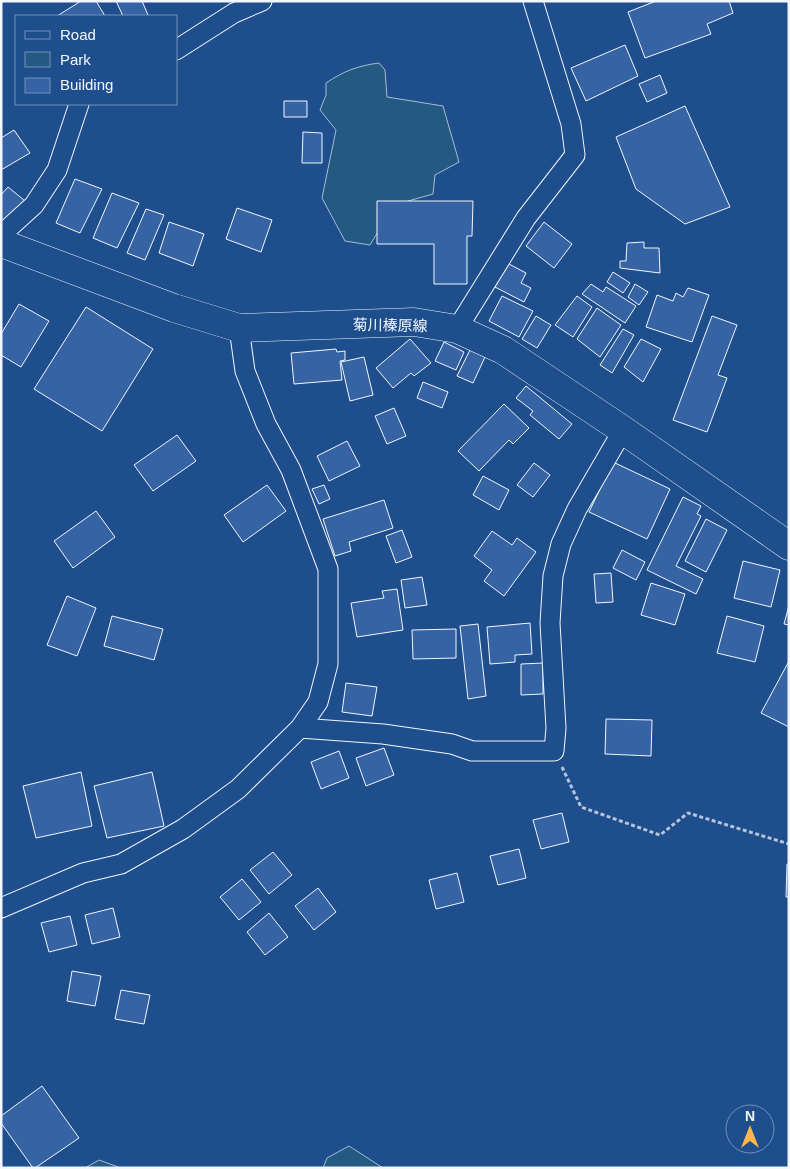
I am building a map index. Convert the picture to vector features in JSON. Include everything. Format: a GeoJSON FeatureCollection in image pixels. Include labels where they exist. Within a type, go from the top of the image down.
{"type":"FeatureCollection","features":[{"type":"Feature","properties":{"kind":"main road","name":"菊川榛原線"},"geometry":{"type":"LineString","coordinates":[[1,242],[174,308],[239,328],[414,322],[458,329],[503,350],[623,430],[789,546]]}},
{"type":"Feature","properties":{"kind":"street"},"geometry":{"type":"LineString","coordinates":[[178,49],[234,13],[262,1]]}},
{"type":"Feature","properties":{"kind":"street"},"geometry":{"type":"LineString","coordinates":[[458,329],[526,218],[575,154],[571,124],[533,1]]}},
{"type":"Feature","properties":{"kind":"street"},"geometry":{"type":"LineString","coordinates":[[1,235],[34,205],[57,170],[80,105]]}},
{"type":"Feature","properties":{"kind":"street"},"geometry":{"type":"LineString","coordinates":[[1,908],[84,873],[121,864],[183,829],[238,789],[300,728],[318,702],[328,664],[328,569],[292,470],[266,424],[245,371],[239,328]]}},
{"type":"Feature","properties":{"kind":"street"},"geometry":{"type":"LineString","coordinates":[[300,728],[383,734],[452,744],[472,751],[554,751],[556,728],[550,623],[553,576],[561,544],[577,509],[623,430]]}},
{"type":"Feature","properties":{"kind":"path"},"geometry":{"type":"LineString","coordinates":[[554,751],[581,807],[660,835],[688,813],[789,844]]}},
{"type":"Feature","properties":{"kind":"green space"},"geometry":{"type":"Polygon","coordinates":[[[379,63],[385,70],[387,97],[443,106],[459,162],[435,175],[433,194],[394,205],[370,245],[345,241],[322,198],[336,130],[320,110],[326,95],[326,83],[351,70],[379,63]]]}},
{"type":"Feature","properties":{"kind":"green space"},"geometry":{"type":"Polygon","coordinates":[[[349,1146],[383,1168],[323,1168],[327,1158],[349,1146]]]}},
{"type":"Feature","properties":{"kind":"green space"},"geometry":{"type":"Polygon","coordinates":[[[99,1160],[121,1168],[85,1168],[99,1160]]]}},
{"type":"Feature","properties":{"kind":"building"},"geometry":{"type":"Polygon","coordinates":[[[81,1],[96,1],[104,15],[59,15],[81,1]]]}},
{"type":"Feature","properties":{"kind":"building"},"geometry":{"type":"Polygon","coordinates":[[[116,1],[142,1],[148,15],[123,15],[116,1]]]}},
{"type":"Feature","properties":{"kind":"building"},"geometry":{"type":"Polygon","coordinates":[[[656,1],[729,1],[733,13],[707,24],[711,34],[645,58],[628,12],[656,1]]]}},
{"type":"Feature","properties":{"kind":"building"},"geometry":{"type":"Polygon","coordinates":[[[625,45],[638,76],[586,101],[571,68],[625,45]]]}},
{"type":"Feature","properties":{"kind":"building"},"geometry":{"type":"Polygon","coordinates":[[[660,75],[667,93],[647,102],[639,84],[660,75]]]}},
{"type":"Feature","properties":{"kind":"building"},"geometry":{"type":"Polygon","coordinates":[[[284,101],[307,101],[307,117],[284,117],[284,101]]]}},
{"type":"Feature","properties":{"kind":"building"},"geometry":{"type":"Polygon","coordinates":[[[685,106],[730,207],[685,224],[636,189],[616,137],[685,106]]]}},
{"type":"Feature","properties":{"kind":"building"},"geometry":{"type":"Polygon","coordinates":[[[14,130],[30,153],[1,170],[1,138],[14,130]]]}},
{"type":"Feature","properties":{"kind":"building"},"geometry":{"type":"Polygon","coordinates":[[[303,132],[322,133],[322,163],[302,163],[303,132]]]}},
{"type":"Feature","properties":{"kind":"building"},"geometry":{"type":"Polygon","coordinates":[[[75,179],[102,189],[80,233],[56,223],[75,179]]]}},
{"type":"Feature","properties":{"kind":"building"},"geometry":{"type":"Polygon","coordinates":[[[8,187],[25,201],[1,229],[1,195],[8,187]]]}},
{"type":"Feature","properties":{"kind":"building"},"geometry":{"type":"Polygon","coordinates":[[[112,193],[139,203],[117,248],[93,238],[112,193]]]}},
{"type":"Feature","properties":{"kind":"building"},"geometry":{"type":"Polygon","coordinates":[[[377,201],[473,201],[472,236],[467,236],[467,284],[434,284],[434,244],[377,244],[377,201]]]}},
{"type":"Feature","properties":{"kind":"building"},"geometry":{"type":"Polygon","coordinates":[[[237,208],[272,220],[261,252],[226,239],[237,208]]]}},
{"type":"Feature","properties":{"kind":"building"},"geometry":{"type":"Polygon","coordinates":[[[146,209],[164,215],[145,260],[127,253],[146,209]]]}},
{"type":"Feature","properties":{"kind":"building"},"geometry":{"type":"Polygon","coordinates":[[[169,222],[204,234],[193,266],[159,253],[169,222]]]}},
{"type":"Feature","properties":{"kind":"building"},"geometry":{"type":"Polygon","coordinates":[[[544,222],[572,244],[554,268],[526,246],[544,222]]]}},
{"type":"Feature","properties":{"kind":"building"},"geometry":{"type":"Polygon","coordinates":[[[644,242],[644,248],[659,248],[660,273],[620,268],[620,261],[626,261],[627,243],[644,242]]]}},
{"type":"Feature","properties":{"kind":"building"},"geometry":{"type":"Polygon","coordinates":[[[507,263],[526,273],[521,283],[531,288],[524,302],[495,287],[507,263]]]}},
{"type":"Feature","properties":{"kind":"building"},"geometry":{"type":"Polygon","coordinates":[[[613,272],[630,283],[623,293],[607,282],[613,272]]]}},
{"type":"Feature","properties":{"kind":"building"},"geometry":{"type":"Polygon","coordinates":[[[591,284],[603,292],[606,287],[636,306],[625,323],[582,294],[591,284]]]}},
{"type":"Feature","properties":{"kind":"building"},"geometry":{"type":"Polygon","coordinates":[[[635,284],[648,292],[639,305],[628,297],[635,284]]]}},
{"type":"Feature","properties":{"kind":"building"},"geometry":{"type":"Polygon","coordinates":[[[688,288],[709,295],[692,342],[646,327],[657,295],[673,301],[676,293],[683,297],[688,288]]]}},
{"type":"Feature","properties":{"kind":"building"},"geometry":{"type":"Polygon","coordinates":[[[502,296],[533,311],[519,337],[489,321],[502,296]]]}},
{"type":"Feature","properties":{"kind":"building"},"geometry":{"type":"Polygon","coordinates":[[[577,296],[592,307],[573,337],[555,325],[577,296]]]}},
{"type":"Feature","properties":{"kind":"building"},"geometry":{"type":"Polygon","coordinates":[[[19,304],[49,321],[21,367],[1,355],[1,334],[19,304]]]}},
{"type":"Feature","properties":{"kind":"building"},"geometry":{"type":"Polygon","coordinates":[[[86,307],[153,349],[102,431],[34,389],[86,307]]]}},
{"type":"Feature","properties":{"kind":"building"},"geometry":{"type":"Polygon","coordinates":[[[597,308],[621,325],[600,357],[577,339],[597,308]]]}},
{"type":"Feature","properties":{"kind":"building"},"geometry":{"type":"Polygon","coordinates":[[[536,316],[551,325],[537,348],[522,339],[536,316]]]}},
{"type":"Feature","properties":{"kind":"building"},"geometry":{"type":"Polygon","coordinates":[[[712,316],[737,325],[718,375],[727,378],[707,432],[673,420],[712,316]]]}},
{"type":"Feature","properties":{"kind":"building"},"geometry":{"type":"Polygon","coordinates":[[[623,329],[634,335],[612,373],[600,365],[623,329]]]}},
{"type":"Feature","properties":{"kind":"building"},"geometry":{"type":"Polygon","coordinates":[[[410,339],[431,363],[414,376],[411,373],[393,388],[376,368],[410,339]]]}},
{"type":"Feature","properties":{"kind":"building"},"geometry":{"type":"Polygon","coordinates":[[[641,339],[661,349],[643,382],[624,367],[641,339]]]}},
{"type":"Feature","properties":{"kind":"building"},"geometry":{"type":"Polygon","coordinates":[[[444,342],[464,352],[456,370],[435,361],[444,342]]]}},
{"type":"Feature","properties":{"kind":"building"},"geometry":{"type":"Polygon","coordinates":[[[336,349],[337,352],[345,351],[345,360],[340,361],[342,380],[294,384],[291,353],[336,349]]]}},
{"type":"Feature","properties":{"kind":"building"},"geometry":{"type":"Polygon","coordinates":[[[470,350],[485,357],[473,383],[457,376],[470,350]]]}},
{"type":"Feature","properties":{"kind":"building"},"geometry":{"type":"Polygon","coordinates":[[[364,357],[373,395],[350,401],[341,362],[364,357]]]}},
{"type":"Feature","properties":{"kind":"building"},"geometry":{"type":"Polygon","coordinates":[[[423,382],[448,392],[442,408],[417,398],[423,382]]]}},
{"type":"Feature","properties":{"kind":"building"},"geometry":{"type":"Polygon","coordinates":[[[526,386],[572,424],[559,439],[530,415],[533,411],[516,398],[526,386]]]}},
{"type":"Feature","properties":{"kind":"building"},"geometry":{"type":"Polygon","coordinates":[[[504,404],[529,428],[513,444],[509,440],[479,471],[458,451],[504,404]]]}},
{"type":"Feature","properties":{"kind":"building"},"geometry":{"type":"Polygon","coordinates":[[[394,408],[406,436],[387,444],[375,416],[394,408]]]}},
{"type":"Feature","properties":{"kind":"building"},"geometry":{"type":"Polygon","coordinates":[[[177,435],[196,461],[153,491],[134,465],[177,435]]]}},
{"type":"Feature","properties":{"kind":"building"},"geometry":{"type":"Polygon","coordinates":[[[347,441],[360,466],[329,481],[317,456],[347,441]]]}},
{"type":"Feature","properties":{"kind":"building"},"geometry":{"type":"Polygon","coordinates":[[[613,462],[670,489],[647,539],[589,512],[613,462]]]}},
{"type":"Feature","properties":{"kind":"building"},"geometry":{"type":"Polygon","coordinates":[[[534,463],[550,475],[533,497],[517,485],[534,463]]]}},
{"type":"Feature","properties":{"kind":"building"},"geometry":{"type":"Polygon","coordinates":[[[483,476],[509,490],[499,510],[473,495],[483,476]]]}},
{"type":"Feature","properties":{"kind":"building"},"geometry":{"type":"Polygon","coordinates":[[[267,485],[286,511],[243,542],[224,515],[267,485]]]}},
{"type":"Feature","properties":{"kind":"building"},"geometry":{"type":"Polygon","coordinates":[[[324,485],[330,499],[319,504],[312,489],[324,485]]]}},
{"type":"Feature","properties":{"kind":"building"},"geometry":{"type":"Polygon","coordinates":[[[683,497],[701,506],[697,514],[701,516],[676,566],[703,579],[696,594],[647,570],[683,497]]]}},
{"type":"Feature","properties":{"kind":"building"},"geometry":{"type":"Polygon","coordinates":[[[384,500],[393,528],[349,542],[351,551],[335,556],[323,519],[384,500]]]}},
{"type":"Feature","properties":{"kind":"building"},"geometry":{"type":"Polygon","coordinates":[[[96,511],[115,537],[73,568],[54,541],[96,511]]]}},
{"type":"Feature","properties":{"kind":"building"},"geometry":{"type":"Polygon","coordinates":[[[706,519],[727,530],[706,572],[685,561],[706,519]]]}},
{"type":"Feature","properties":{"kind":"building"},"geometry":{"type":"Polygon","coordinates":[[[402,530],[412,557],[396,563],[386,536],[402,530]]]}},
{"type":"Feature","properties":{"kind":"building"},"geometry":{"type":"Polygon","coordinates":[[[492,531],[512,545],[517,538],[536,552],[504,596],[484,581],[492,570],[474,556],[492,531]]]}},
{"type":"Feature","properties":{"kind":"building"},"geometry":{"type":"Polygon","coordinates":[[[622,550],[645,562],[636,580],[613,568],[622,550]]]}},
{"type":"Feature","properties":{"kind":"building"},"geometry":{"type":"Polygon","coordinates":[[[743,561],[780,570],[771,607],[734,598],[743,561]]]}},
{"type":"Feature","properties":{"kind":"building"},"geometry":{"type":"Polygon","coordinates":[[[611,573],[613,602],[596,603],[594,574],[611,573]]]}},
{"type":"Feature","properties":{"kind":"building"},"geometry":{"type":"Polygon","coordinates":[[[422,577],[427,605],[405,608],[401,580],[422,577]]]}},
{"type":"Feature","properties":{"kind":"building"},"geometry":{"type":"Polygon","coordinates":[[[651,583],[685,594],[675,625],[641,615],[651,583]]]}},
{"type":"Feature","properties":{"kind":"building"},"geometry":{"type":"Polygon","coordinates":[[[397,589],[403,630],[357,637],[351,603],[384,598],[382,591],[397,589]]]}},
{"type":"Feature","properties":{"kind":"building"},"geometry":{"type":"Polygon","coordinates":[[[67,596],[96,608],[77,656],[47,645],[67,596]]]}},
{"type":"Feature","properties":{"kind":"building"},"geometry":{"type":"Polygon","coordinates":[[[789,605],[789,625],[784,624],[789,605]]]}},
{"type":"Feature","properties":{"kind":"building"},"geometry":{"type":"Polygon","coordinates":[[[112,616],[163,629],[154,660],[104,646],[112,616]]]}},
{"type":"Feature","properties":{"kind":"building"},"geometry":{"type":"Polygon","coordinates":[[[727,616],[764,626],[755,662],[717,653],[727,616]]]}},
{"type":"Feature","properties":{"kind":"building"},"geometry":{"type":"Polygon","coordinates":[[[530,623],[532,654],[515,655],[515,662],[490,664],[487,627],[530,623]]]}},
{"type":"Feature","properties":{"kind":"building"},"geometry":{"type":"Polygon","coordinates":[[[478,624],[486,696],[468,699],[460,626],[478,624]]]}},
{"type":"Feature","properties":{"kind":"building"},"geometry":{"type":"Polygon","coordinates":[[[456,629],[456,658],[413,659],[412,630],[456,629]]]}},
{"type":"Feature","properties":{"kind":"building"},"geometry":{"type":"Polygon","coordinates":[[[789,661],[789,727],[761,713],[789,661]]]}},
{"type":"Feature","properties":{"kind":"building"},"geometry":{"type":"Polygon","coordinates":[[[543,663],[543,694],[521,695],[521,664],[543,663]]]}},
{"type":"Feature","properties":{"kind":"building"},"geometry":{"type":"Polygon","coordinates":[[[346,683],[377,687],[372,716],[342,712],[346,683]]]}},
{"type":"Feature","properties":{"kind":"building"},"geometry":{"type":"Polygon","coordinates":[[[606,719],[652,720],[651,756],[605,754],[606,719]]]}},
{"type":"Feature","properties":{"kind":"building"},"geometry":{"type":"Polygon","coordinates":[[[384,748],[394,775],[366,786],[356,758],[384,748]]]}},
{"type":"Feature","properties":{"kind":"building"},"geometry":{"type":"Polygon","coordinates":[[[339,751],[349,778],[321,789],[311,762],[339,751]]]}},
{"type":"Feature","properties":{"kind":"building"},"geometry":{"type":"Polygon","coordinates":[[[81,772],[92,826],[36,838],[23,786],[81,772]]]}},
{"type":"Feature","properties":{"kind":"building"},"geometry":{"type":"Polygon","coordinates":[[[152,772],[164,826],[107,838],[94,786],[152,772]]]}},
{"type":"Feature","properties":{"kind":"building"},"geometry":{"type":"Polygon","coordinates":[[[562,813],[569,842],[541,849],[533,820],[562,813]]]}},
{"type":"Feature","properties":{"kind":"building"},"geometry":{"type":"Polygon","coordinates":[[[519,849],[526,878],[498,885],[490,856],[519,849]]]}},
{"type":"Feature","properties":{"kind":"building"},"geometry":{"type":"Polygon","coordinates":[[[273,852],[292,875],[269,894],[250,870],[273,852]]]}},
{"type":"Feature","properties":{"kind":"building"},"geometry":{"type":"Polygon","coordinates":[[[787,864],[789,864],[789,897],[786,897],[787,864]]]}},
{"type":"Feature","properties":{"kind":"building"},"geometry":{"type":"Polygon","coordinates":[[[457,873],[464,902],[436,909],[429,880],[457,873]]]}},
{"type":"Feature","properties":{"kind":"building"},"geometry":{"type":"Polygon","coordinates":[[[242,879],[261,902],[239,920],[220,897],[242,879]]]}},
{"type":"Feature","properties":{"kind":"building"},"geometry":{"type":"Polygon","coordinates":[[[318,888],[336,912],[314,930],[295,906],[318,888]]]}},
{"type":"Feature","properties":{"kind":"building"},"geometry":{"type":"Polygon","coordinates":[[[113,908],[120,937],[92,944],[85,915],[113,908]]]}},
{"type":"Feature","properties":{"kind":"building"},"geometry":{"type":"Polygon","coordinates":[[[269,913],[288,937],[265,955],[247,932],[269,913]]]}},
{"type":"Feature","properties":{"kind":"building"},"geometry":{"type":"Polygon","coordinates":[[[70,916],[77,945],[49,952],[41,923],[70,916]]]}},
{"type":"Feature","properties":{"kind":"building"},"geometry":{"type":"Polygon","coordinates":[[[72,971],[101,976],[95,1006],[67,1001],[72,971]]]}},
{"type":"Feature","properties":{"kind":"building"},"geometry":{"type":"Polygon","coordinates":[[[121,990],[150,995],[144,1024],[115,1019],[121,990]]]}},
{"type":"Feature","properties":{"kind":"building"},"geometry":{"type":"Polygon","coordinates":[[[42,1086],[79,1138],[33,1168],[1,1123],[1,1116],[42,1086]]]}}]}
